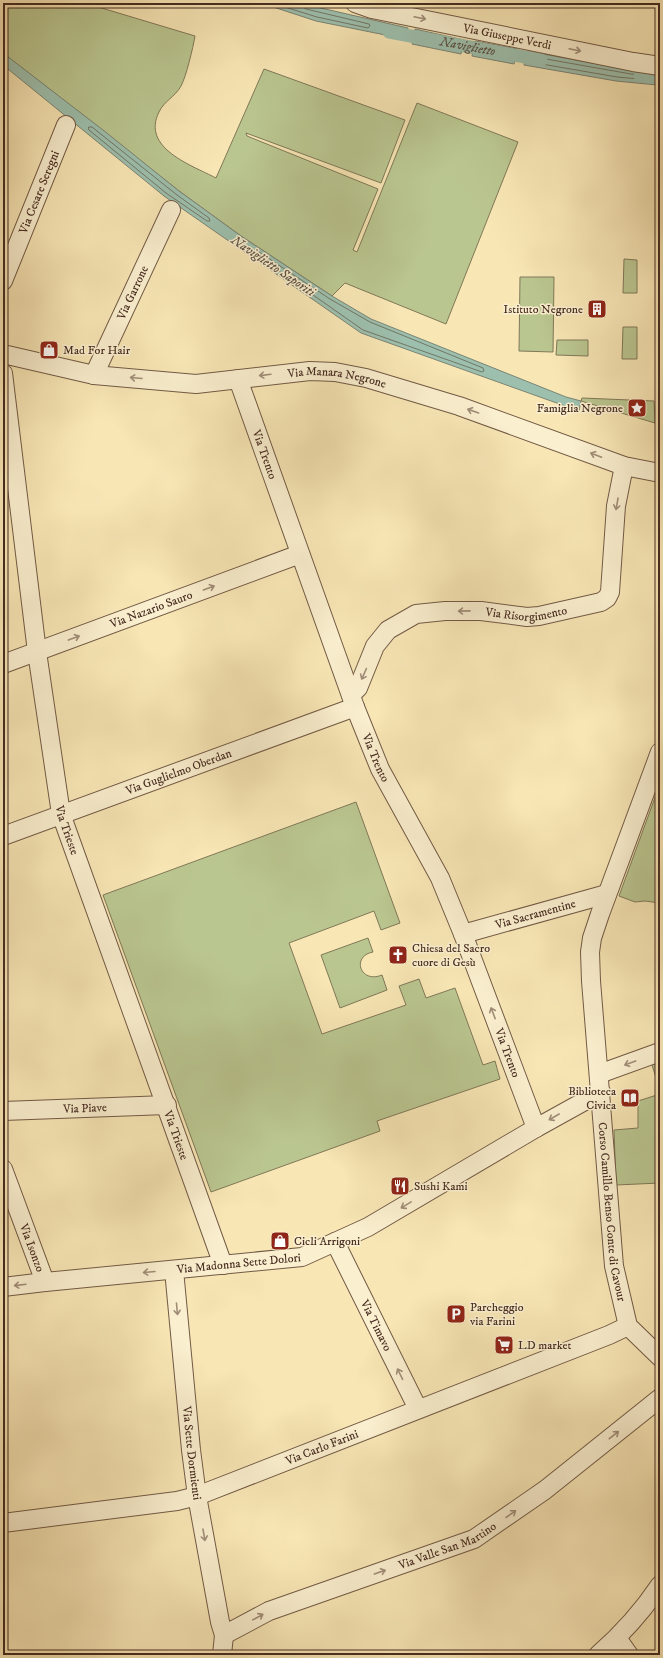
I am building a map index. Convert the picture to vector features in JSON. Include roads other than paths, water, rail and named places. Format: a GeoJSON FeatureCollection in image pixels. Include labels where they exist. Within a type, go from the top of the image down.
{"type":"FeatureCollection","features":[{"type":"Feature","properties":{"kind":"street","name":"Via Giuseppe Verdi"},"geometry":{"type":"LineString","coordinates":[[355,3],[634,62],[660,66]]}},
{"type":"Feature","properties":{"kind":"street","name":"Via Cesare Seregni"},"geometry":{"type":"LineString","coordinates":[[3,281],[66,125]]}},
{"type":"Feature","properties":{"kind":"street","name":"Via Garrone"},"geometry":{"type":"LineString","coordinates":[[94,375],[171,210]]}},
{"type":"Feature","properties":{"kind":"street","name":"Via Manara Negrone"},"geometry":{"type":"LineString","coordinates":[[3,354],[94,375],[196,384],[238,378],[310,371],[335,372],[366,378],[459,406],[624,466],[660,473]]}},
{"type":"Feature","properties":{"kind":"street","name":"Via Trieste"},"geometry":{"type":"LineString","coordinates":[[3,373],[37,652],[61,814],[223,1265]]}},
{"type":"Feature","properties":{"kind":"street","name":"Via Trento"},"geometry":{"type":"LineString","coordinates":[[238,378],[353,701],[380,769],[440,878],[463,934],[536,1128]]}},
{"type":"Feature","properties":{"kind":"street","name":"Via Risorgimento"},"geometry":{"type":"LineString","coordinates":[[353,701],[376,646],[388,630],[416,614],[445,611],[481,611],[527,617],[539,616],[601,602],[607,598],[610,592],[616,506],[624,466]]}},
{"type":"Feature","properties":{"kind":"street","name":"Via Nazario Sauro"},"geometry":{"type":"LineString","coordinates":[[3,664],[300,554]]}},
{"type":"Feature","properties":{"kind":"street","name":"Via Guglielmo Oberdan"},"geometry":{"type":"LineString","coordinates":[[3,836],[353,701]]}},
{"type":"Feature","properties":{"kind":"street","name":"Corso Camillo Benso Conte di Cavour"},"geometry":{"type":"LineString","coordinates":[[628,1326],[614,1266],[591,981],[590,952],[592,938],[607,894],[660,752]]}},
{"type":"Feature","properties":{"kind":"street","name":"Via Sacramentine"},"geometry":{"type":"LineString","coordinates":[[463,934],[607,894]]}},
{"type":"Feature","properties":{"kind":"street"},"geometry":{"type":"LineString","coordinates":[[599,1074],[660,1052]]}},
{"type":"Feature","properties":{"kind":"street","name":"Via Madonna Sette Dolori"},"geometry":{"type":"LineString","coordinates":[[3,1288],[45,1282],[302,1258],[368,1227],[536,1128],[601,1092]]}},
{"type":"Feature","properties":{"kind":"street","name":"Via Piave"},"geometry":{"type":"LineString","coordinates":[[3,1111],[166,1105]]}},
{"type":"Feature","properties":{"kind":"street","name":"Via Isonzo"},"geometry":{"type":"LineString","coordinates":[[3,1169],[45,1282]]}},
{"type":"Feature","properties":{"kind":"street","name":"Via Timavo"},"geometry":{"type":"LineString","coordinates":[[335,1242],[418,1409]]}},
{"type":"Feature","properties":{"kind":"street","name":"Via Sette Dormienti"},"geometry":{"type":"LineString","coordinates":[[174,1270],[191,1450],[197,1496],[220,1622],[224,1635]]}},
{"type":"Feature","properties":{"kind":"street"},"geometry":{"type":"LineString","coordinates":[[628,1326],[660,1357]]}},
{"type":"Feature","properties":{"kind":"street","name":"Via Carlo Farini"},"geometry":{"type":"LineString","coordinates":[[3,1522],[177,1501],[197,1496],[609,1335],[628,1326]]}},
{"type":"Feature","properties":{"kind":"street","name":"Via Valle San Martino"},"geometry":{"type":"LineString","coordinates":[[224,1635],[269,1611],[474,1539],[545,1490],[660,1398]]}},
{"type":"Feature","properties":{"kind":"street"},"geometry":{"type":"LineString","coordinates":[[598,1655],[617,1638],[646,1607],[660,1585]]}},
{"type":"Feature","properties":{"kind":"street"},"geometry":{"type":"LineString","coordinates":[[222,1655],[224,1635]]}},
{"type":"Feature","properties":{"kind":"street"},"geometry":{"type":"LineString","coordinates":[[617,1638],[629,1655]]}},
{"type":"Feature","properties":{"kind":"water"},"geometry":{"type":"Polygon","coordinates":[[[261,3],[299,3],[408,28],[405,39],[316,21],[261,3]]]}},
{"type":"Feature","properties":{"kind":"water"},"geometry":{"type":"Polygon","coordinates":[[[415,29],[464,40],[461,54],[412,44],[415,29]]]}},
{"type":"Feature","properties":{"kind":"water"},"geometry":{"type":"Polygon","coordinates":[[[475,41],[517,49],[514,64],[472,56],[475,41]]]}},
{"type":"Feature","properties":{"kind":"water"},"geometry":{"type":"Polygon","coordinates":[[[526,51],[657,73],[657,85],[616,81],[524,65],[526,51]]]}},
{"type":"Feature","properties":{"kind":"water","name":"Naviglietto Saporiti"},"geometry":{"type":"Polygon","coordinates":[[[3,53],[179,191],[241,236],[332,296],[371,319],[566,397],[581,401],[579,411],[361,333],[164,196],[3,65],[3,53]]]}},
{"type":"Feature","properties":{"kind":"waterway","name":"Naviglietto"},"geometry":{"type":"LineString","coordinates":[[389,32],[541,60]]}},
{"type":"Feature","properties":{"kind":"waterway","name":"Naviglietto"},"geometry":{"type":"LineString","coordinates":[[640,76],[660,78]]}},
{"type":"Feature","properties":{"kind":"place","name":"Istituto Negrone"},"geometry":{"type":"Point","coordinates":[597,309]}},
{"type":"Feature","properties":{"kind":"place","name":"Mad For Hair"},"geometry":{"type":"Point","coordinates":[49,350]}},
{"type":"Feature","properties":{"kind":"place","name":"Famiglia Negrone"},"geometry":{"type":"Point","coordinates":[637,408]}},
{"type":"Feature","properties":{"kind":"place","name":"Chiesa del Sacro cuore di Gesù"},"geometry":{"type":"Point","coordinates":[398,955]}},
{"type":"Feature","properties":{"kind":"place","name":"Biblioteca Civica"},"geometry":{"type":"Point","coordinates":[630,1098]}},
{"type":"Feature","properties":{"kind":"place","name":"Sushi Kami"},"geometry":{"type":"Point","coordinates":[400,1186]}},
{"type":"Feature","properties":{"kind":"place","name":"Cicli Arrigoni"},"geometry":{"type":"Point","coordinates":[280,1241]}},
{"type":"Feature","properties":{"kind":"place","name":"Parcheggio via Farini"},"geometry":{"type":"Point","coordinates":[456,1314]}},
{"type":"Feature","properties":{"kind":"place","name":"LD market"},"geometry":{"type":"Point","coordinates":[504,1345]}}]}
